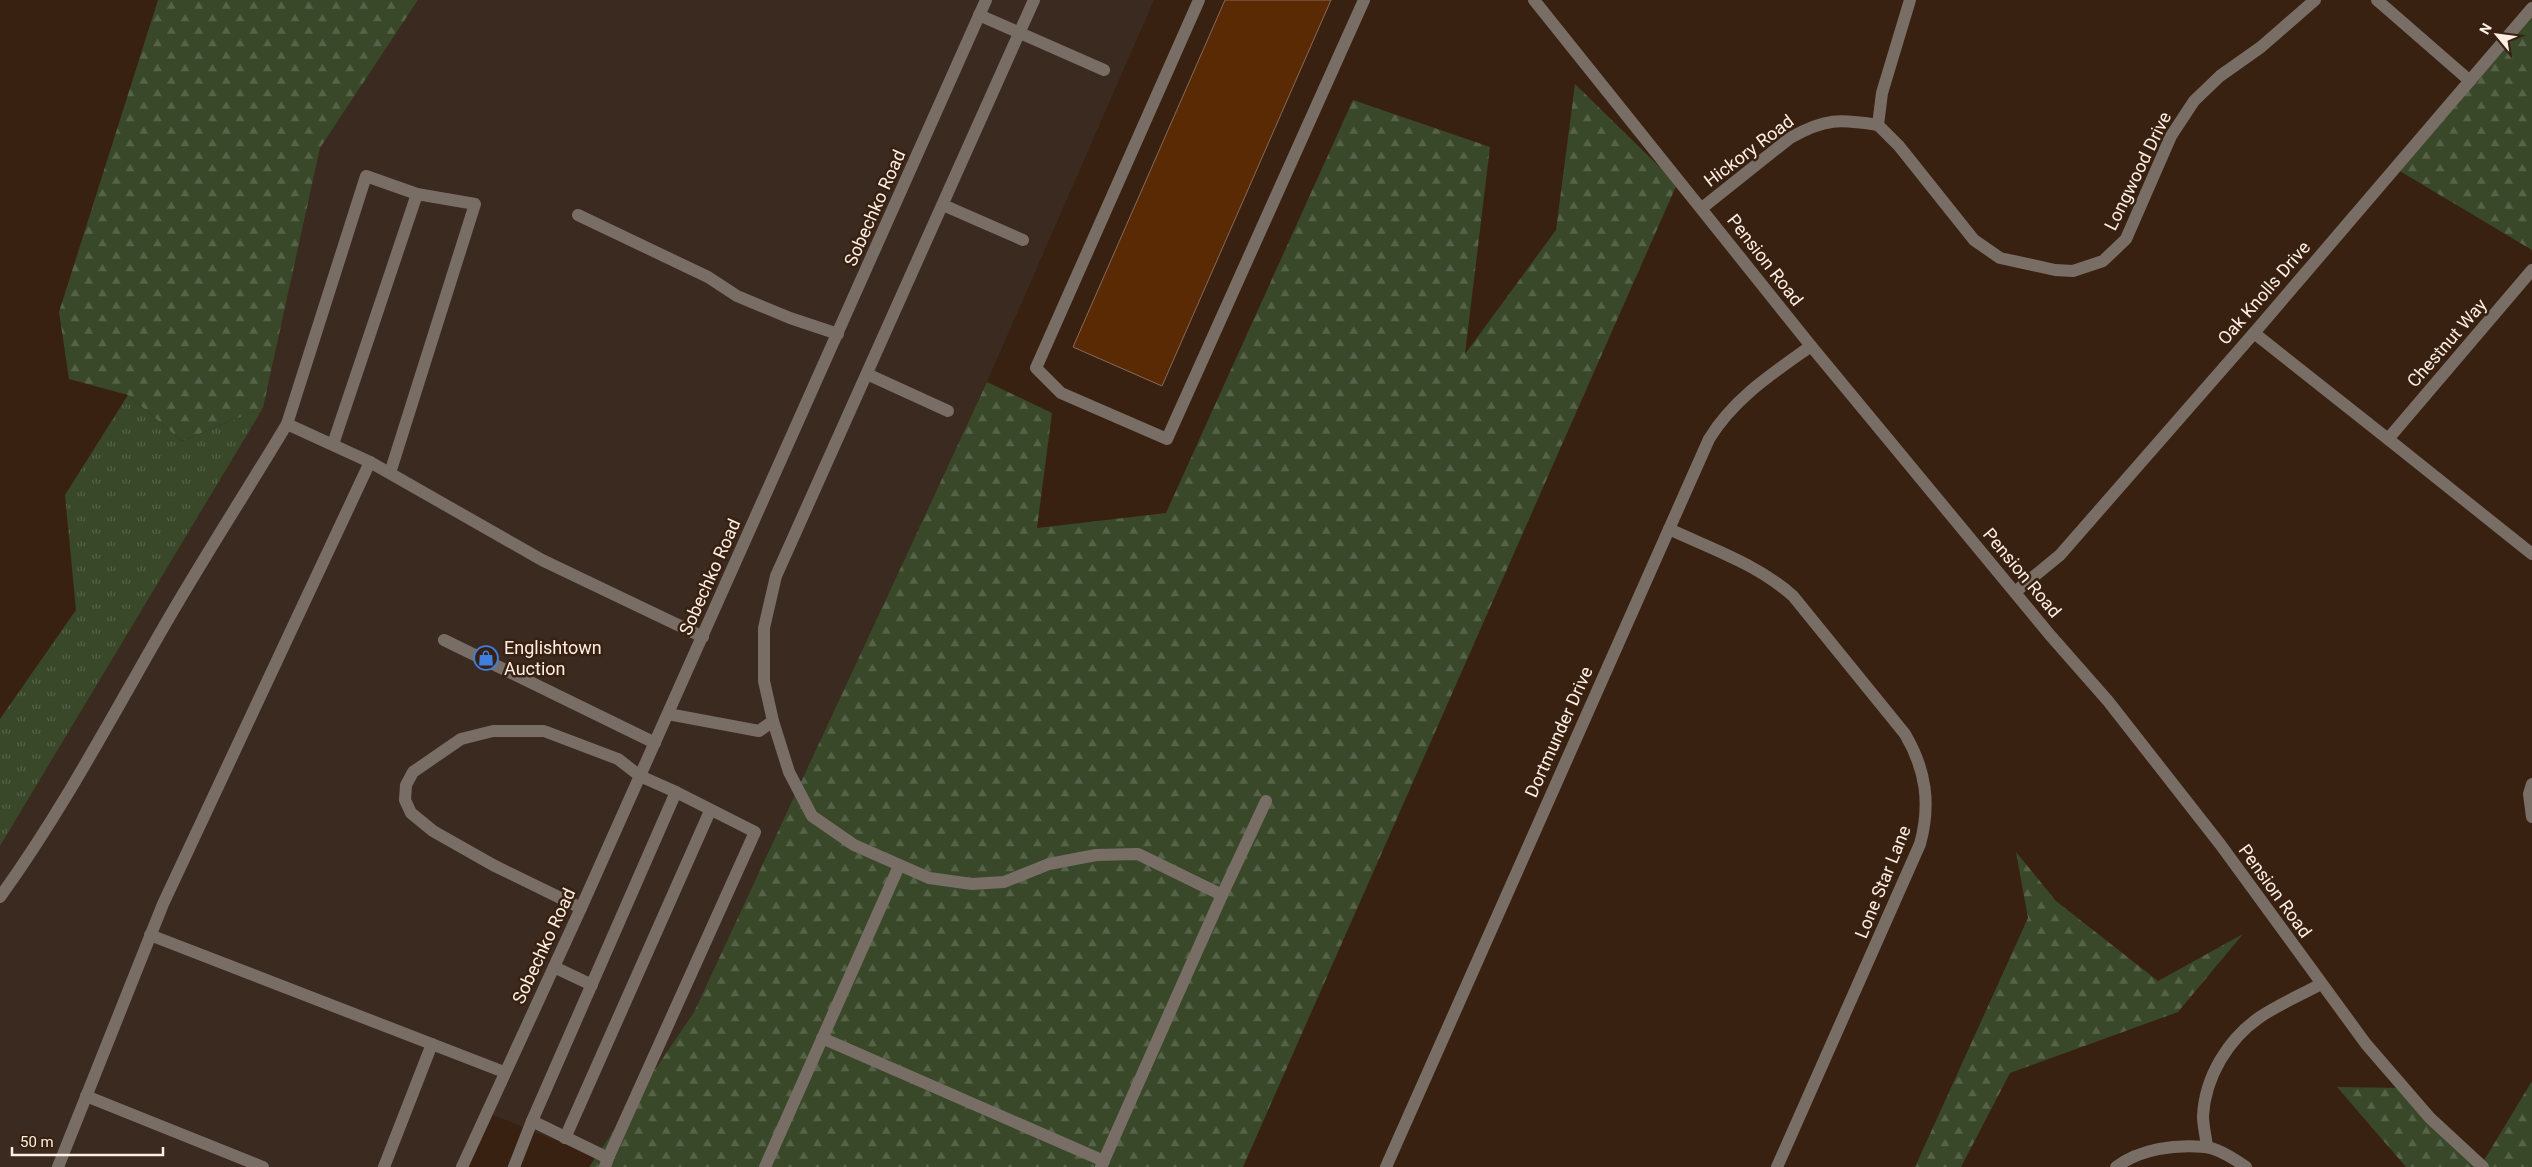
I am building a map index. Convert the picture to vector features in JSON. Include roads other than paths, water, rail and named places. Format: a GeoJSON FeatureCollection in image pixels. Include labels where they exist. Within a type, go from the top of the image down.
{"type":"FeatureCollection","features":[{"type":"Feature","properties":{"kind":"street","name":"Sobechko Road"},"geometry":{"type":"LineString","coordinates":[[462,1167],[703,637],[986,0]]}},
{"type":"Feature","properties":{"kind":"street"},"geometry":{"type":"LineString","coordinates":[[1034,0],[776,576],[764,628],[764,681],[773,721],[789,772],[812,816],[854,845],[929,878],[972,884],[1004,882],[1049,864],[1096,856],[1138,854],[1222,895]]}},
{"type":"Feature","properties":{"kind":"street"},"geometry":{"type":"LineString","coordinates":[[1199,0],[1036,368],[1061,393],[1167,440],[1364,0]]}},
{"type":"Feature","properties":{"kind":"street","name":"Pension Road"},"geometry":{"type":"LineString","coordinates":[[1534,0],[1811,346],[2015,592],[2108,700],[2220,844],[2366,1044],[2430,1118],[2483,1167]]}},
{"type":"Feature","properties":{"kind":"street"},"geometry":{"type":"LineString","coordinates":[[1878,125],[1882,93],[1910,0]]}},
{"type":"Feature","properties":{"kind":"street","name":"Longwood Drive"},"geometry":{"type":"LineString","coordinates":[[1878,125],[1899,146],[1974,240],[1988,251],[2000,258],[2055,270],[2073,271],[2090,267],[2103,261],[2126,238],[2171,136],[2194,101],[2220,76],[2261,47],[2315,0]]}},
{"type":"Feature","properties":{"kind":"street"},"geometry":{"type":"LineString","coordinates":[[2377,0],[2470,81]]}},
{"type":"Feature","properties":{"kind":"street","name":"Oak Knolls Drive"},"geometry":{"type":"LineString","coordinates":[[2015,592],[2060,555],[2254,333],[2532,8]]}},
{"type":"Feature","properties":{"kind":"street"},"geometry":{"type":"LineString","coordinates":[[979,15],[1104,70]]}},
{"type":"Feature","properties":{"kind":"street","name":"Hickory Road"},"geometry":{"type":"LineString","coordinates":[[1702,208],[1790,138],[1806,129],[1826,122],[1844,119],[1878,125]]}},
{"type":"Feature","properties":{"kind":"street"},"geometry":{"type":"LineString","coordinates":[[0,897],[31,854],[100,739],[160,633],[287,424],[366,176],[417,194],[476,204],[390,473]]}},
{"type":"Feature","properties":{"kind":"street"},"geometry":{"type":"LineString","coordinates":[[333,444],[417,194]]}},
{"type":"Feature","properties":{"kind":"street"},"geometry":{"type":"LineString","coordinates":[[943,204],[1023,240]]}},
{"type":"Feature","properties":{"kind":"street"},"geometry":{"type":"LineString","coordinates":[[578,215],[708,277],[736,296],[790,318],[838,334]]}},
{"type":"Feature","properties":{"kind":"street","name":"Chestnut Way"},"geometry":{"type":"LineString","coordinates":[[2388,439],[2532,270]]}},
{"type":"Feature","properties":{"kind":"street"},"geometry":{"type":"LineString","coordinates":[[2254,333],[2532,554]]}},
{"type":"Feature","properties":{"kind":"street","name":"Dortmunder Drive"},"geometry":{"type":"LineString","coordinates":[[1386,1167],[1709,439],[1722,418],[1734,405],[1769,376],[1811,346]]}},
{"type":"Feature","properties":{"kind":"street"},"geometry":{"type":"LineString","coordinates":[[868,374],[948,412]]}},
{"type":"Feature","properties":{"kind":"street"},"geometry":{"type":"LineString","coordinates":[[287,424],[370,462],[542,560],[703,637]]}},
{"type":"Feature","properties":{"kind":"street"},"geometry":{"type":"LineString","coordinates":[[58,1167],[163,904],[370,462]]}},
{"type":"Feature","properties":{"kind":"street","name":"Lone Star Lane"},"geometry":{"type":"LineString","coordinates":[[1669,529],[1758,569],[1778,582],[1793,596],[1905,734],[1916,752],[1926,785],[1925,828],[1920,844],[1777,1167]]}},
{"type":"Feature","properties":{"kind":"street"},"geometry":{"type":"LineString","coordinates":[[444,640],[655,743]]}},
{"type":"Feature","properties":{"kind":"street"},"geometry":{"type":"LineString","coordinates":[[668,714],[758,731],[773,721]]}},
{"type":"Feature","properties":{"kind":"street"},"geometry":{"type":"LineString","coordinates":[[532,1121],[565,1138],[606,1163],[755,832],[640,776],[618,759],[544,731],[493,731],[461,739],[413,772],[406,785],[405,800],[411,813],[433,831],[493,865],[581,908]]}},
{"type":"Feature","properties":{"kind":"street"},"geometry":{"type":"LineString","coordinates":[[2532,784],[2529,794],[2532,817]]}},
{"type":"Feature","properties":{"kind":"street"},"geometry":{"type":"LineString","coordinates":[[514,1167],[532,1121],[676,792]]}},
{"type":"Feature","properties":{"kind":"street"},"geometry":{"type":"LineString","coordinates":[[822,1038],[1103,1164],[1222,895],[1266,802]]}},
{"type":"Feature","properties":{"kind":"street"},"geometry":{"type":"LineString","coordinates":[[565,1138],[710,811]]}},
{"type":"Feature","properties":{"kind":"street"},"geometry":{"type":"LineString","coordinates":[[765,1167],[899,866]]}},
{"type":"Feature","properties":{"kind":"street"},"geometry":{"type":"LineString","coordinates":[[150,935],[504,1072]]}},
{"type":"Feature","properties":{"kind":"street"},"geometry":{"type":"LineString","coordinates":[[554,967],[592,985]]}},
{"type":"Feature","properties":{"kind":"street"},"geometry":{"type":"LineString","coordinates":[[2206,1147],[2204,1116],[2209,1085],[2224,1053],[2244,1029],[2261,1016],[2321,984]]}},
{"type":"Feature","properties":{"kind":"street"},"geometry":{"type":"LineString","coordinates":[[384,1167],[432,1044]]}},
{"type":"Feature","properties":{"kind":"street"},"geometry":{"type":"LineString","coordinates":[[86,1096],[263,1167]]}},
{"type":"Feature","properties":{"kind":"street"},"geometry":{"type":"LineString","coordinates":[[2116,1167],[2143,1153],[2161,1149],[2206,1147],[2246,1167]]}},
{"type":"Feature","properties":{"kind":"place","name":"Englishtown Auction"},"geometry":{"type":"Point","coordinates":[486,658]}}]}
